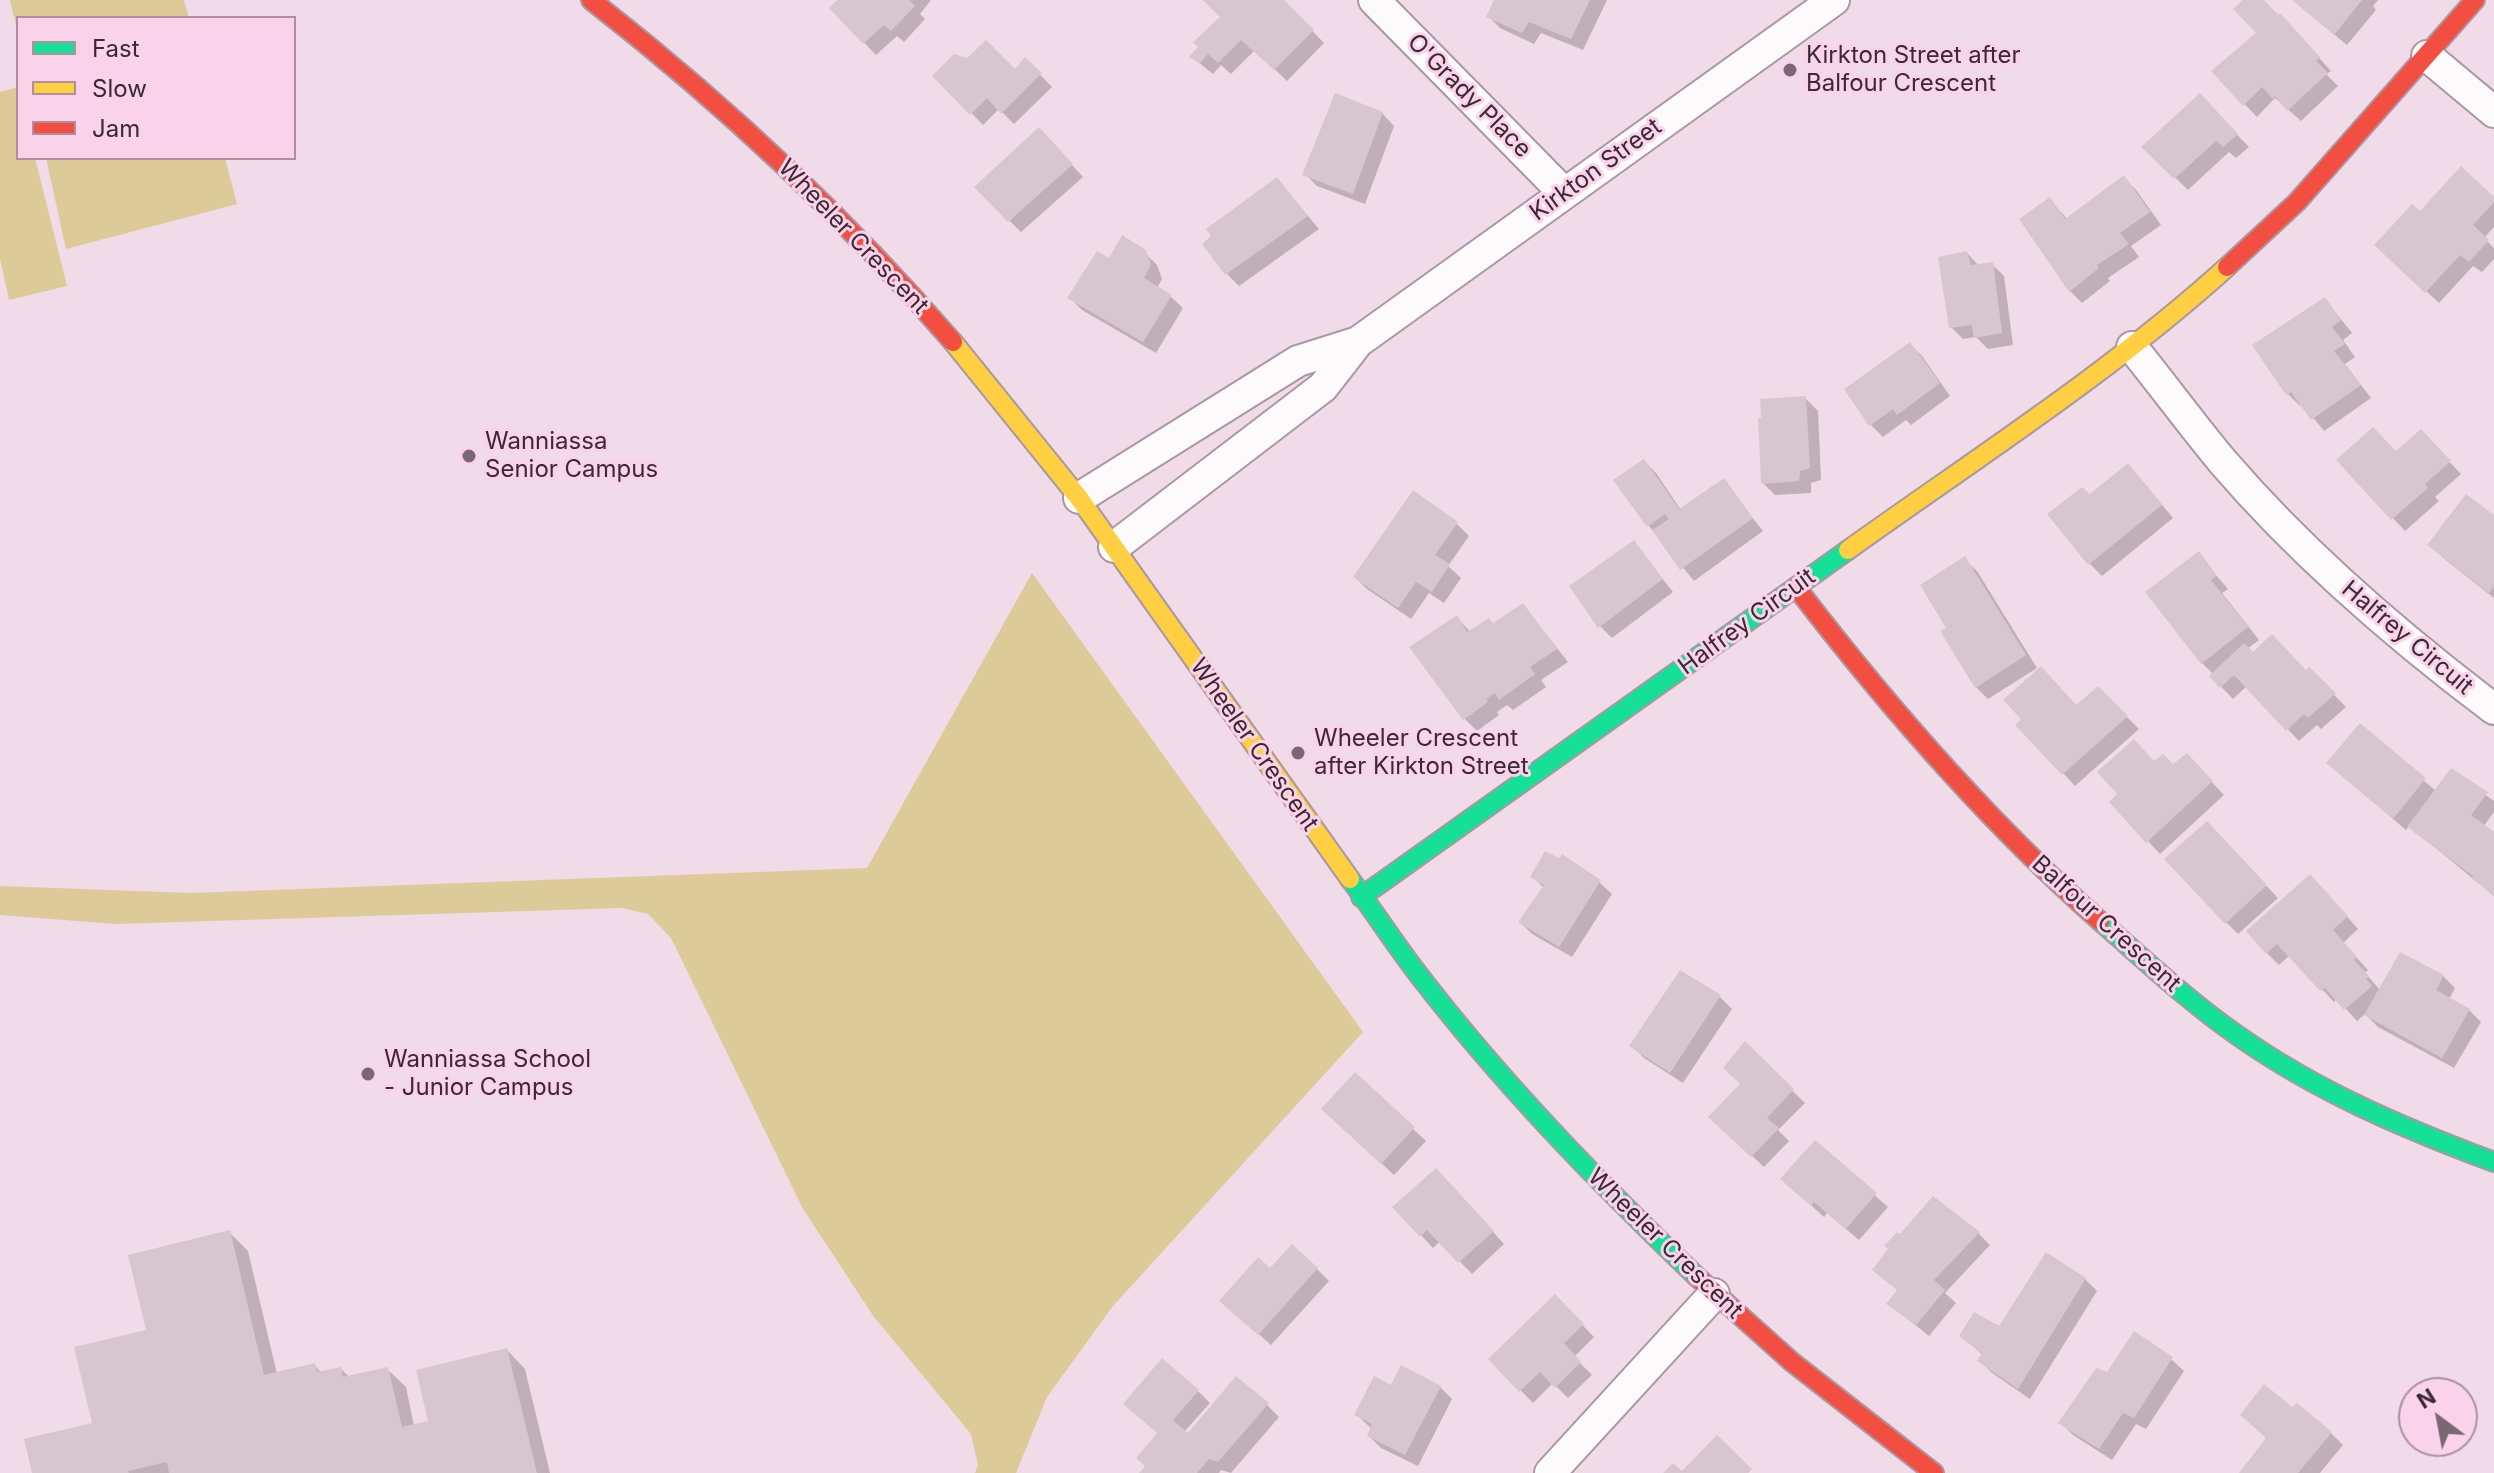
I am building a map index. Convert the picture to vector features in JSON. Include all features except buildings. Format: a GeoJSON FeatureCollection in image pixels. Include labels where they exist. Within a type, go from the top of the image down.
{"type":"FeatureCollection","features":[{"type":"Feature","properties":{"kind":"street","name":"Wheeler Crescent"},"geometry":{"type":"LineString","coordinates":[[591,0],[668,61],[761,142],[915,298],[1079,498],[1418,974],[1593,1176],[1714,1294],[1792,1363],[1883,1437],[1934,1473]]}},
{"type":"Feature","properties":{"kind":"street","name":"O'Grady Place"},"geometry":{"type":"LineString","coordinates":[[1374,0],[1564,193]]}},
{"type":"Feature","properties":{"kind":"street","name":"Kirkton Street"},"geometry":{"type":"LineString","coordinates":[[1114,547],[1323,387],[1358,342],[1834,0]]}},
{"type":"Feature","properties":{"kind":"street","name":"Halfrey Circuit"},"geometry":{"type":"LineString","coordinates":[[1361,897],[2132,347],[2189,301],[2297,202],[2475,0]]}},
{"type":"Feature","properties":{"kind":"street"},"geometry":{"type":"LineString","coordinates":[[2427,56],[2494,112]]}},
{"type":"Feature","properties":{"kind":"street","name":"Kirkton Street"},"geometry":{"type":"LineString","coordinates":[[1079,498],[1298,361],[1358,342]]}},
{"type":"Feature","properties":{"kind":"street","name":"Halfrey Circuit"},"geometry":{"type":"LineString","coordinates":[[2132,347],[2224,463],[2325,569],[2380,619],[2494,709]]}},
{"type":"Feature","properties":{"kind":"street","name":"Balfour Crescent"},"geometry":{"type":"LineString","coordinates":[[1796,587],[1846,654],[1951,777],[2065,892],[2187,996],[2250,1044],[2347,1101],[2397,1125],[2494,1162]]}},
{"type":"Feature","properties":{"kind":"street"},"geometry":{"type":"LineString","coordinates":[[1550,1473],[1714,1294]]}},
{"type":"Feature","properties":{"kind":"shaded area"},"geometry":{"type":"Polygon","coordinates":[[[10,0],[184,0],[188,16],[16,16],[16,26],[10,0]]]}},
{"type":"Feature","properties":{"kind":"shaded area"},"geometry":{"type":"Polygon","coordinates":[[[16,88],[16,160],[36,160],[67,286],[9,300],[0,259],[0,92],[16,88]]]}},
{"type":"Feature","properties":{"kind":"shaded area"},"geometry":{"type":"Polygon","coordinates":[[[46,160],[226,160],[237,204],[66,249],[46,160]]]}},
{"type":"Feature","properties":{"kind":"shaded area"},"geometry":{"type":"Polygon","coordinates":[[[1032,573],[1363,1032],[1113,1306],[1047,1397],[1016,1473],[975,1473],[978,1465],[971,1434],[874,1317],[803,1209],[671,938],[648,914],[622,908],[116,924],[0,915],[0,886],[191,893],[867,868],[1032,573]]]}},
{"type":"Feature","properties":{"kind":"traffic: fast"},"geometry":{"type":"LineString","coordinates":[[1361,897],[1848,550]]}},
{"type":"Feature","properties":{"kind":"traffic: fast"},"geometry":{"type":"LineString","coordinates":[[1350,879],[1418,974],[1483,1054],[1587,1168],[1696,1276]]}},
{"type":"Feature","properties":{"kind":"traffic: fast"},"geometry":{"type":"LineString","coordinates":[[2100,921],[2201,1008],[2298,1074],[2361,1107],[2494,1162]]}},
{"type":"Feature","properties":{"kind":"traffic: slow"},"geometry":{"type":"LineString","coordinates":[[1848,550],[2090,379],[2227,267]]}},
{"type":"Feature","properties":{"kind":"traffic: slow"},"geometry":{"type":"LineString","coordinates":[[953,342],[1079,498],[1350,879]]}},
{"type":"Feature","properties":{"kind":"traffic: jam"},"geometry":{"type":"LineString","coordinates":[[591,0],[688,79],[780,162],[869,249],[953,342]]}},
{"type":"Feature","properties":{"kind":"traffic: jam"},"geometry":{"type":"LineString","coordinates":[[2227,267],[2297,202],[2475,0]]}},
{"type":"Feature","properties":{"kind":"traffic: jam"},"geometry":{"type":"LineString","coordinates":[[1796,587],[1866,676],[1940,762],[2018,844],[2100,921]]}},
{"type":"Feature","properties":{"kind":"traffic: jam"},"geometry":{"type":"LineString","coordinates":[[1696,1276],[1792,1362],[1934,1473]]}},
{"type":"Feature","properties":{"kind":"place","name":"Kirkton Street after Balfour Crescent"},"geometry":{"type":"Point","coordinates":[1790,70]}},
{"type":"Feature","properties":{"kind":"place","name":"Wanniassa Senior Campus"},"geometry":{"type":"Point","coordinates":[469,456]}},
{"type":"Feature","properties":{"kind":"place","name":"Wheeler Crescent after Kirkton Street"},"geometry":{"type":"Point","coordinates":[1298,753]}},
{"type":"Feature","properties":{"kind":"place","name":"Wanniassa School - Junior Campus"},"geometry":{"type":"Point","coordinates":[368,1074]}}]}
